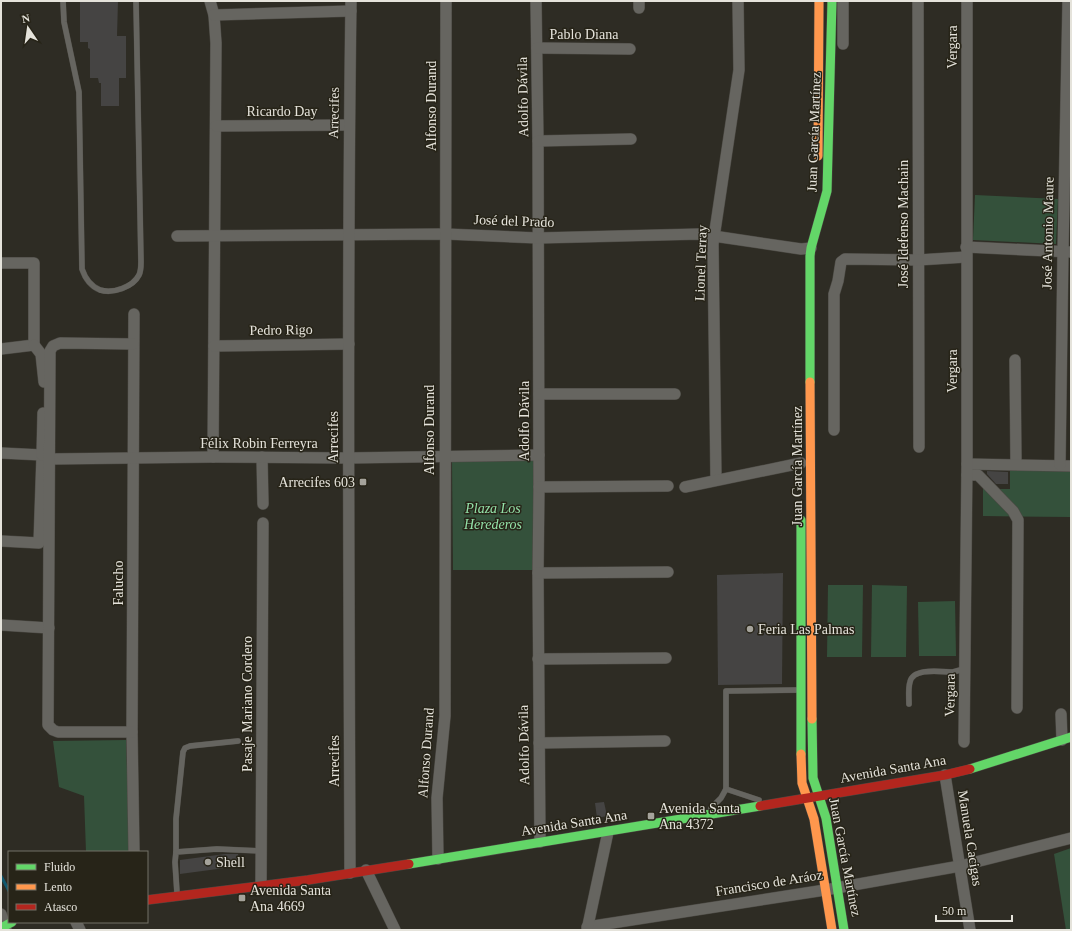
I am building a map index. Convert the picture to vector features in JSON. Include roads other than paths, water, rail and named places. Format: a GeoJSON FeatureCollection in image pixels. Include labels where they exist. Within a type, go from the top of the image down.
{"type":"FeatureCollection","features":[{"type":"Feature","properties":{"kind":"main road","name":"Juan García Martínez"},"geometry":{"type":"LineString","coordinates":[[818,166],[819,1]]}},
{"type":"Feature","properties":{"kind":"main road","name":"Juan García Martínez"},"geometry":{"type":"LineString","coordinates":[[832,1],[826,202],[805,242],[812,770],[813,778],[826,818],[844,930]]}},
{"type":"Feature","properties":{"kind":"main road","name":"Juan García Martínez"},"geometry":{"type":"LineString","coordinates":[[801,417],[805,242],[816,195]]}},
{"type":"Feature","properties":{"kind":"main road","name":"Juan García Martínez"},"geometry":{"type":"LineString","coordinates":[[801,510],[801,778],[806,799],[814,818],[832,930]]}},
{"type":"Feature","properties":{"kind":"main road","name":"Avenida Santa Ana"},"geometry":{"type":"LineString","coordinates":[[148,900],[438,860],[945,775],[1066,738]]}},
{"type":"Feature","properties":{"kind":"street"},"geometry":{"type":"LineString","coordinates":[[210,1],[214,15],[216,43],[213,457]]}},
{"type":"Feature","properties":{"kind":"street","name":"Alfonso Durand"},"geometry":{"type":"LineString","coordinates":[[438,860],[437,798],[444,716],[446,1]]}},
{"type":"Feature","properties":{"kind":"street","name":"Adolfo Dávila"},"geometry":{"type":"LineString","coordinates":[[536,1],[538,141],[538,659],[540,842]]}},
{"type":"Feature","properties":{"kind":"street","name":"Lionel Terray"},"geometry":{"type":"LineString","coordinates":[[716,480],[714,236],[740,70],[738,1]]}},
{"type":"Feature","properties":{"kind":"street"},"geometry":{"type":"LineString","coordinates":[[843,1],[843,44]]}},
{"type":"Feature","properties":{"kind":"street","name":"José Idefenso Machain"},"geometry":{"type":"LineString","coordinates":[[918,1],[919,447]]}},
{"type":"Feature","properties":{"kind":"street","name":"Vergara"},"geometry":{"type":"LineString","coordinates":[[964,742],[967,469],[967,1]]}},
{"type":"Feature","properties":{"kind":"street","name":"José Antonio Maure"},"geometry":{"type":"LineString","coordinates":[[1065,465],[1068,1]]}},
{"type":"Feature","properties":{"kind":"street"},"geometry":{"type":"LineString","coordinates":[[214,15],[351,6]]}},
{"type":"Feature","properties":{"kind":"street","name":"Arrecifes"},"geometry":{"type":"LineString","coordinates":[[350,873],[348,458],[350,235],[349,125],[351,6]]}},
{"type":"Feature","properties":{"kind":"street","name":"Pablo Diana"},"geometry":{"type":"LineString","coordinates":[[537,48],[630,49]]}},
{"type":"Feature","properties":{"kind":"street","name":"Ricardo Day"},"geometry":{"type":"LineString","coordinates":[[216,126],[349,125]]}},
{"type":"Feature","properties":{"kind":"street"},"geometry":{"type":"LineString","coordinates":[[538,141],[631,139]]}},
{"type":"Feature","properties":{"kind":"street","name":"José del Prado"},"geometry":{"type":"LineString","coordinates":[[177,236],[446,234],[538,238],[700,234],[805,242]]}},
{"type":"Feature","properties":{"kind":"street"},"geometry":{"type":"LineString","coordinates":[[834,430],[834,294],[841,262],[845,259],[918,260],[966,252],[1067,252]]}},
{"type":"Feature","properties":{"kind":"street"},"geometry":{"type":"LineString","coordinates":[[1,263],[34,263],[34,345],[41,354],[44,382],[49,628],[48,725],[53,730],[58,732],[132,732]]}},
{"type":"Feature","properties":{"kind":"street","name":"Falucho"},"geometry":{"type":"LineString","coordinates":[[134,314],[132,732],[134,851]]}},
{"type":"Feature","properties":{"kind":"street"},"geometry":{"type":"LineString","coordinates":[[1,541],[39,543],[46,457],[50,351],[53,346],[60,343],[133,344]]}},
{"type":"Feature","properties":{"kind":"street","name":"Pedro Rigo"},"geometry":{"type":"LineString","coordinates":[[214,346],[349,344]]}},
{"type":"Feature","properties":{"kind":"street"},"geometry":{"type":"LineString","coordinates":[[1,349],[34,345]]}},
{"type":"Feature","properties":{"kind":"street"},"geometry":{"type":"LineString","coordinates":[[1015,360],[1016,464]]}},
{"type":"Feature","properties":{"kind":"street"},"geometry":{"type":"LineString","coordinates":[[539,394],[675,394]]}},
{"type":"Feature","properties":{"kind":"street","name":"Félix Robin Ferreyra"},"geometry":{"type":"LineString","coordinates":[[1,453],[46,457],[133,458],[348,458],[539,455]]}},
{"type":"Feature","properties":{"kind":"street"},"geometry":{"type":"LineString","coordinates":[[262,457],[263,504]]}},
{"type":"Feature","properties":{"kind":"street"},"geometry":{"type":"LineString","coordinates":[[684,487],[801,463]]}},
{"type":"Feature","properties":{"kind":"street"},"geometry":{"type":"LineString","coordinates":[[967,469],[1016,464],[1065,465]]}},
{"type":"Feature","properties":{"kind":"street"},"geometry":{"type":"LineString","coordinates":[[967,469],[978,475],[1013,512],[1018,520],[1017,708]]}},
{"type":"Feature","properties":{"kind":"street"},"geometry":{"type":"LineString","coordinates":[[539,488],[668,486]]}},
{"type":"Feature","properties":{"kind":"street","name":"Pasaje Mariano Cordero"},"geometry":{"type":"LineString","coordinates":[[261,885],[263,523]]}},
{"type":"Feature","properties":{"kind":"street"},"geometry":{"type":"LineString","coordinates":[[538,573],[668,572]]}},
{"type":"Feature","properties":{"kind":"street"},"geometry":{"type":"LineString","coordinates":[[1,625],[49,628]]}},
{"type":"Feature","properties":{"kind":"street"},"geometry":{"type":"LineString","coordinates":[[538,659],[666,658]]}},
{"type":"Feature","properties":{"kind":"street"},"geometry":{"type":"LineString","coordinates":[[1061,714],[1066,738]]}},
{"type":"Feature","properties":{"kind":"street"},"geometry":{"type":"LineString","coordinates":[[539,743],[665,741]]}},
{"type":"Feature","properties":{"kind":"street","name":"Manuela Cacigas"},"geometry":{"type":"LineString","coordinates":[[945,775],[970,930]]}},
{"type":"Feature","properties":{"kind":"street"},"geometry":{"type":"LineString","coordinates":[[587,928],[608,832]]}},
{"type":"Feature","properties":{"kind":"street","name":"Francisco de Aráoz"},"geometry":{"type":"LineString","coordinates":[[587,928],[825,890],[960,866],[1071,838]]}},
{"type":"Feature","properties":{"kind":"street"},"geometry":{"type":"LineString","coordinates":[[366,870],[395,930]]}},
{"type":"Feature","properties":{"kind":"street"},"geometry":{"type":"LineString","coordinates":[[1,914],[6,926]]}},
{"type":"Feature","properties":{"kind":"lane"},"geometry":{"type":"LineString","coordinates":[[63,1],[64,22],[79,92],[82,269],[84,277],[89,283],[100,290],[113,290],[126,287],[134,282],[138,276],[141,262],[136,1]]}},
{"type":"Feature","properties":{"kind":"lane"},"geometry":{"type":"LineString","coordinates":[[909,704],[910,681],[912,676],[928,671],[954,672],[965,668]]}},
{"type":"Feature","properties":{"kind":"lane"},"geometry":{"type":"LineString","coordinates":[[696,817],[715,805],[726,789],[726,691],[800,690]]}},
{"type":"Feature","properties":{"kind":"lane"},"geometry":{"type":"LineString","coordinates":[[178,896],[175,862],[176,819],[182,752],[185,748],[190,746],[238,741]]}},
{"type":"Feature","properties":{"kind":"lane"},"geometry":{"type":"LineString","coordinates":[[726,789],[750,798],[773,804]]}},
{"type":"Feature","properties":{"kind":"lane"},"geometry":{"type":"LineString","coordinates":[[176,852],[217,848],[261,851]]}},
{"type":"Feature","properties":{"kind":"waterway"},"geometry":{"type":"LineString","coordinates":[[1,876],[8,889]]}},
{"type":"Feature","properties":{"kind":"place","name":"Arrecifes 603"},"geometry":{"type":"Point","coordinates":[363,482]}},
{"type":"Feature","properties":{"kind":"place","name":"Feria Las Palmas"},"geometry":{"type":"Point","coordinates":[750,629]}},
{"type":"Feature","properties":{"kind":"place","name":"Avenida Santa Ana 4372"},"geometry":{"type":"Point","coordinates":[651,816]}},
{"type":"Feature","properties":{"kind":"place","name":"Shell"},"geometry":{"type":"Point","coordinates":[208,862]}},
{"type":"Feature","properties":{"kind":"place","name":"Avenida Santa Ana 4669"},"geometry":{"type":"Point","coordinates":[242,898]}},
{"type":"Feature","properties":{"kind":"park label","name":"Plaza Los Herederos"},"geometry":{"type":"Point","coordinates":[493,516]}}]}
